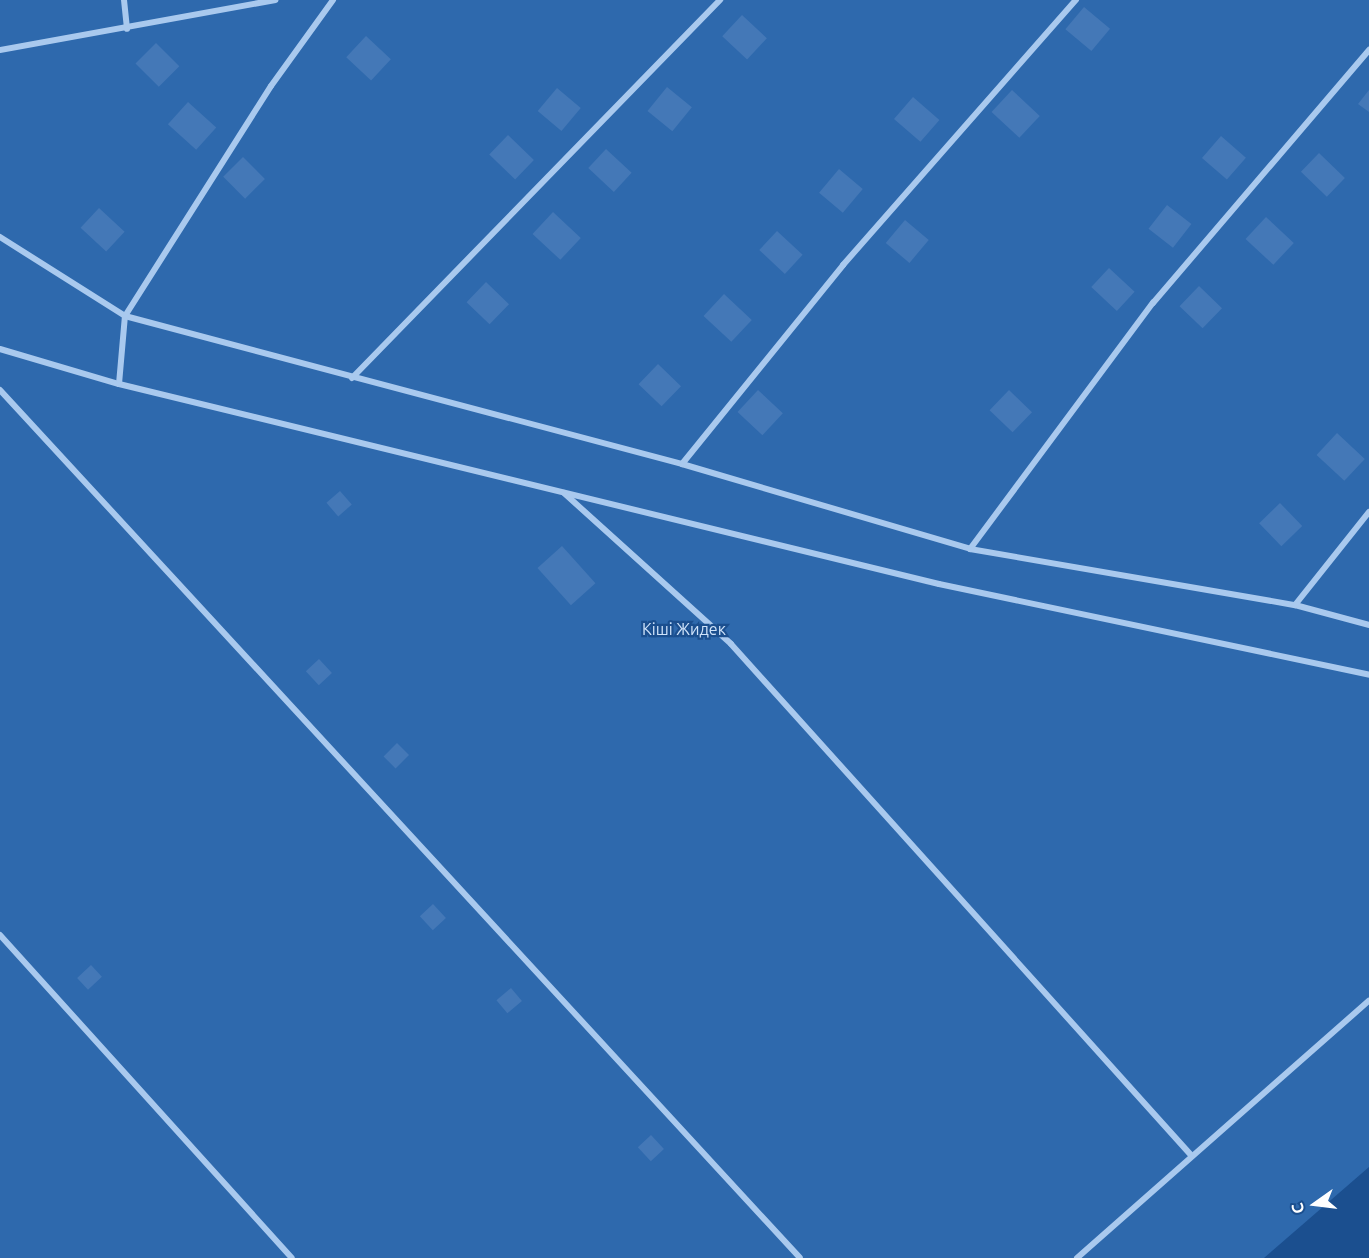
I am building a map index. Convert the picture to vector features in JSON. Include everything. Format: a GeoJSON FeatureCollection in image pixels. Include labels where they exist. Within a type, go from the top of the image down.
{"type":"FeatureCollection","features":[{"type":"Feature","properties":{"kind":"street"},"geometry":{"type":"LineString","coordinates":[[124,0],[127,29]]}},
{"type":"Feature","properties":{"kind":"street"},"geometry":{"type":"LineString","coordinates":[[0,50],[127,29],[225,5],[276,0]]}},
{"type":"Feature","properties":{"kind":"street"},"geometry":{"type":"LineString","coordinates":[[119,384],[125,316],[271,86],[333,0]]}},
{"type":"Feature","properties":{"kind":"street"},"geometry":{"type":"LineString","coordinates":[[352,378],[720,0]]}},
{"type":"Feature","properties":{"kind":"street"},"geometry":{"type":"LineString","coordinates":[[682,464],[843,265],[1076,0]]}},
{"type":"Feature","properties":{"kind":"street"},"geometry":{"type":"LineString","coordinates":[[970,549],[1153,303],[1369,50]]}},
{"type":"Feature","properties":{"kind":"street"},"geometry":{"type":"LineString","coordinates":[[0,237],[125,316],[682,464],[970,549],[1296,605],[1369,625]]}},
{"type":"Feature","properties":{"kind":"street"},"geometry":{"type":"LineString","coordinates":[[0,348],[119,384],[973,592],[1369,675]]}},
{"type":"Feature","properties":{"kind":"street"},"geometry":{"type":"LineString","coordinates":[[0,390],[800,1258]]}},
{"type":"Feature","properties":{"kind":"street"},"geometry":{"type":"LineString","coordinates":[[563,492],[731,644],[1190,1154]]}},
{"type":"Feature","properties":{"kind":"street"},"geometry":{"type":"LineString","coordinates":[[1296,605],[1369,512]]}},
{"type":"Feature","properties":{"kind":"street"},"geometry":{"type":"LineString","coordinates":[[0,935],[292,1258]]}},
{"type":"Feature","properties":{"kind":"street"},"geometry":{"type":"LineString","coordinates":[[1077,1258],[1190,1154],[1369,1001]]}},
{"type":"Feature","properties":{"kind":"green space","name":"Кіші Жидек"},"geometry":{"type":"Polygon","coordinates":[[[0,0],[1369,0],[1369,1167],[1264,1258],[0,1258],[0,0]]]}},
{"type":"Feature","properties":{"kind":"building"},"geometry":{"type":"Polygon","coordinates":[[[1084,7],[1110,29],[1091,51],[1065,29],[1084,7]]]}},
{"type":"Feature","properties":{"kind":"building"},"geometry":{"type":"Polygon","coordinates":[[[742,15],[767,38],[747,59],[722,36],[742,15]]]}},
{"type":"Feature","properties":{"kind":"building"},"geometry":{"type":"Polygon","coordinates":[[[366,36],[391,59],[371,80],[346,57],[366,36]]]}},
{"type":"Feature","properties":{"kind":"building"},"geometry":{"type":"Polygon","coordinates":[[[156,43],[179,66],[159,87],[135,64],[156,43]]]}},
{"type":"Feature","properties":{"kind":"building"},"geometry":{"type":"Polygon","coordinates":[[[667,87],[692,107],[672,131],[647,111],[667,87]]]}},
{"type":"Feature","properties":{"kind":"building"},"geometry":{"type":"Polygon","coordinates":[[[557,88],[581,108],[561,131],[538,111],[557,88]]]}},
{"type":"Feature","properties":{"kind":"building"},"geometry":{"type":"Polygon","coordinates":[[[1012,90],[1040,116],[1019,138],[992,112],[1012,90]]]}},
{"type":"Feature","properties":{"kind":"building"},"geometry":{"type":"Polygon","coordinates":[[[1369,90],[1369,112],[1358,104],[1369,90]]]}},
{"type":"Feature","properties":{"kind":"building"},"geometry":{"type":"Polygon","coordinates":[[[913,97],[939,120],[920,142],[894,119],[913,97]]]}},
{"type":"Feature","properties":{"kind":"building"},"geometry":{"type":"Polygon","coordinates":[[[188,102],[216,127],[196,150],[168,124],[188,102]]]}},
{"type":"Feature","properties":{"kind":"building"},"geometry":{"type":"Polygon","coordinates":[[[508,135],[534,160],[515,179],[489,154],[508,135]]]}},
{"type":"Feature","properties":{"kind":"building"},"geometry":{"type":"Polygon","coordinates":[[[1221,136],[1246,158],[1227,180],[1202,158],[1221,136]]]}},
{"type":"Feature","properties":{"kind":"building"},"geometry":{"type":"Polygon","coordinates":[[[606,149],[632,173],[614,192],[588,168],[606,149]]]}},
{"type":"Feature","properties":{"kind":"building"},"geometry":{"type":"Polygon","coordinates":[[[1319,153],[1345,178],[1327,197],[1301,172],[1319,153]]]}},
{"type":"Feature","properties":{"kind":"building"},"geometry":{"type":"Polygon","coordinates":[[[243,157],[265,179],[245,199],[223,177],[243,157]]]}},
{"type":"Feature","properties":{"kind":"building"},"geometry":{"type":"Polygon","coordinates":[[[839,169],[863,189],[843,213],[819,193],[839,169]]]}},
{"type":"Feature","properties":{"kind":"building"},"geometry":{"type":"Polygon","coordinates":[[[1167,205],[1191,224],[1173,248],[1149,229],[1167,205]]]}},
{"type":"Feature","properties":{"kind":"building"},"geometry":{"type":"Polygon","coordinates":[[[99,208],[125,232],[106,252],[81,228],[99,208]]]}},
{"type":"Feature","properties":{"kind":"building"},"geometry":{"type":"Polygon","coordinates":[[[553,212],[581,238],[560,260],[533,234],[553,212]]]}},
{"type":"Feature","properties":{"kind":"building"},"geometry":{"type":"Polygon","coordinates":[[[1266,217],[1294,243],[1273,265],[1246,239],[1266,217]]]}},
{"type":"Feature","properties":{"kind":"building"},"geometry":{"type":"Polygon","coordinates":[[[905,220],[929,240],[909,263],[886,243],[905,220]]]}},
{"type":"Feature","properties":{"kind":"building"},"geometry":{"type":"Polygon","coordinates":[[[777,231],[803,255],[785,274],[759,250],[777,231]]]}},
{"type":"Feature","properties":{"kind":"building"},"geometry":{"type":"Polygon","coordinates":[[[1109,268],[1135,292],[1117,311],[1091,287],[1109,268]]]}},
{"type":"Feature","properties":{"kind":"building"},"geometry":{"type":"Polygon","coordinates":[[[486,282],[509,304],[490,324],[467,302],[486,282]]]}},
{"type":"Feature","properties":{"kind":"building"},"geometry":{"type":"Polygon","coordinates":[[[1199,286],[1222,308],[1203,328],[1180,306],[1199,286]]]}},
{"type":"Feature","properties":{"kind":"building"},"geometry":{"type":"Polygon","coordinates":[[[724,294],[752,320],[731,342],[704,316],[724,294]]]}},
{"type":"Feature","properties":{"kind":"building"},"geometry":{"type":"Polygon","coordinates":[[[658,364],[681,386],[662,406],[639,384],[658,364]]]}},
{"type":"Feature","properties":{"kind":"building"},"geometry":{"type":"Polygon","coordinates":[[[758,390],[783,413],[762,435],[738,412],[758,390]]]}},
{"type":"Feature","properties":{"kind":"building"},"geometry":{"type":"Polygon","coordinates":[[[1009,390],[1032,412],[1013,432],[990,410],[1009,390]]]}},
{"type":"Feature","properties":{"kind":"building"},"geometry":{"type":"Polygon","coordinates":[[[1337,433],[1365,459],[1344,481],[1317,455],[1337,433]]]}},
{"type":"Feature","properties":{"kind":"building"},"geometry":{"type":"Polygon","coordinates":[[[340,491],[352,505],[338,516],[326,503],[340,491]]]}},
{"type":"Feature","properties":{"kind":"building"},"geometry":{"type":"Polygon","coordinates":[[[1280,503],[1302,526],[1281,546],[1259,523],[1280,503]]]}},
{"type":"Feature","properties":{"kind":"building"},"geometry":{"type":"Polygon","coordinates":[[[562,546],[595,583],[571,605],[537,568],[562,546]]]}},
{"type":"Feature","properties":{"kind":"building"},"geometry":{"type":"Polygon","coordinates":[[[319,659],[332,673],[319,685],[306,671],[319,659]]]}},
{"type":"Feature","properties":{"kind":"building"},"geometry":{"type":"Polygon","coordinates":[[[397,743],[409,755],[396,768],[384,756],[397,743]]]}},
{"type":"Feature","properties":{"kind":"building"},"geometry":{"type":"Polygon","coordinates":[[[433,904],[446,918],[433,930],[420,916],[433,904]]]}},
{"type":"Feature","properties":{"kind":"building"},"geometry":{"type":"Polygon","coordinates":[[[91,965],[102,977],[88,990],[77,978],[91,965]]]}},
{"type":"Feature","properties":{"kind":"building"},"geometry":{"type":"Polygon","coordinates":[[[511,988],[522,1001],[507,1013],[496,1000],[511,988]]]}},
{"type":"Feature","properties":{"kind":"building"},"geometry":{"type":"Polygon","coordinates":[[[651,1135],[664,1149],[651,1161],[638,1147],[651,1135]]]}}]}
